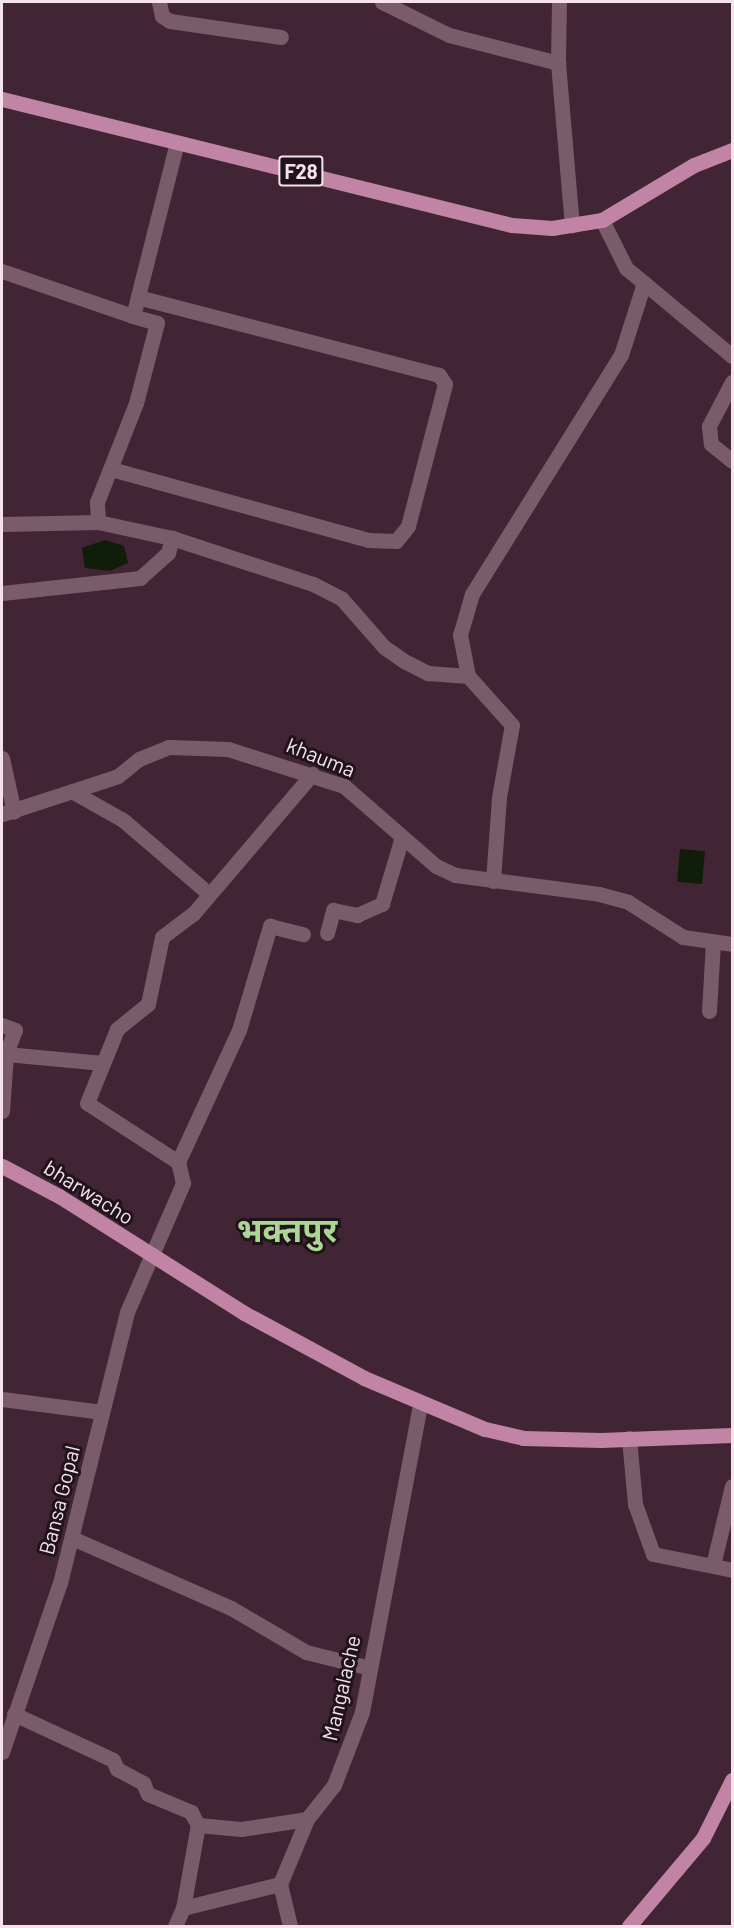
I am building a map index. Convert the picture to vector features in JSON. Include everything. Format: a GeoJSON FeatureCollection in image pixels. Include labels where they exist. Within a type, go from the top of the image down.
{"type":"FeatureCollection","features":[{"type":"Feature","properties":{"kind":"main road","name":"F28"},"geometry":{"type":"LineString","coordinates":[[2,99],[482,220],[572,225],[602,220],[694,165],[732,150]]}},
{"type":"Feature","properties":{"kind":"main road","name":"bharwacho"},"geometry":{"type":"LineString","coordinates":[[2,1166],[59,1196],[153,1258],[244,1313],[420,1404],[523,1438],[732,1435]]}},
{"type":"Feature","properties":{"kind":"main road"},"geometry":{"type":"LineString","coordinates":[[629,1926],[703,1839],[732,1780]]}},
{"type":"Feature","properties":{"kind":"street"},"geometry":{"type":"LineString","coordinates":[[159,2],[162,16],[170,21],[281,37]]}},
{"type":"Feature","properties":{"kind":"street"},"geometry":{"type":"LineString","coordinates":[[382,2],[449,35],[558,63]]}},
{"type":"Feature","properties":{"kind":"street"},"geometry":{"type":"LineString","coordinates":[[559,2],[558,63],[572,225]]}},
{"type":"Feature","properties":{"kind":"street"},"geometry":{"type":"LineString","coordinates":[[133,316],[177,142]]}},
{"type":"Feature","properties":{"kind":"street"},"geometry":{"type":"LineString","coordinates":[[602,220],[626,268],[732,356]]}},
{"type":"Feature","properties":{"kind":"street"},"geometry":{"type":"LineString","coordinates":[[2,272],[157,323],[136,403],[97,502],[98,522]]}},
{"type":"Feature","properties":{"kind":"street"},"geometry":{"type":"LineString","coordinates":[[493,881],[498,797],[512,725],[468,676],[460,635],[471,594],[621,355],[644,283]]}},
{"type":"Feature","properties":{"kind":"street"},"geometry":{"type":"LineString","coordinates":[[111,469],[368,540],[396,541],[408,526],[445,384],[439,375],[138,297]]}},
{"type":"Feature","properties":{"kind":"street"},"geometry":{"type":"LineString","coordinates":[[732,382],[710,426],[711,444],[732,461]]}},
{"type":"Feature","properties":{"kind":"street"},"geometry":{"type":"LineString","coordinates":[[2,524],[98,522],[172,538],[313,584],[341,598],[384,647],[404,661],[428,673],[468,676]]}},
{"type":"Feature","properties":{"kind":"street"},"geometry":{"type":"LineString","coordinates":[[2,593],[140,578],[168,553],[172,538]]}},
{"type":"Feature","properties":{"kind":"street","name":"khauma"},"geometry":{"type":"LineString","coordinates":[[8,813],[75,793],[169,747],[228,749],[312,774],[364,800],[435,866],[493,881],[569,890],[628,902],[683,937],[732,944]]}},
{"type":"Feature","properties":{"kind":"street"},"geometry":{"type":"LineString","coordinates":[[2,758],[8,813]]}},
{"type":"Feature","properties":{"kind":"street"},"geometry":{"type":"LineString","coordinates":[[303,934],[270,926],[239,1030],[178,1162],[87,1103],[117,1029],[148,1004],[162,937],[209,894],[312,774]]}},
{"type":"Feature","properties":{"kind":"street"},"geometry":{"type":"LineString","coordinates":[[75,793],[150,840],[209,894]]}},
{"type":"Feature","properties":{"kind":"street"},"geometry":{"type":"LineString","coordinates":[[327,933],[333,910],[357,915],[381,904],[402,837]]}},
{"type":"Feature","properties":{"kind":"street"},"geometry":{"type":"LineString","coordinates":[[709,1011],[713,941]]}},
{"type":"Feature","properties":{"kind":"street"},"geometry":{"type":"LineString","coordinates":[[2,1025],[15,1030],[6,1054],[2,1111]]}},
{"type":"Feature","properties":{"kind":"street"},"geometry":{"type":"LineString","coordinates":[[6,1054],[103,1063]]}},
{"type":"Feature","properties":{"kind":"street","name":"Bansa Gopal"},"geometry":{"type":"LineString","coordinates":[[2,1752],[72,1538],[127,1312],[153,1258],[183,1183],[178,1162]]}},
{"type":"Feature","properties":{"kind":"street"},"geometry":{"type":"LineString","coordinates":[[2,1399],[102,1412]]}},
{"type":"Feature","properties":{"kind":"street","name":"Mangalache"},"geometry":{"type":"LineString","coordinates":[[280,1884],[307,1819],[334,1785],[349,1752],[370,1668],[420,1404]]}},
{"type":"Feature","properties":{"kind":"street"},"geometry":{"type":"LineString","coordinates":[[629,1438],[636,1504],[652,1554],[732,1570]]}},
{"type":"Feature","properties":{"kind":"street"},"geometry":{"type":"LineString","coordinates":[[713,1565],[732,1486]]}},
{"type":"Feature","properties":{"kind":"street"},"geometry":{"type":"LineString","coordinates":[[72,1538],[231,1608],[306,1652],[370,1668]]}},
{"type":"Feature","properties":{"kind":"street"},"geometry":{"type":"LineString","coordinates":[[14,1714],[113,1760],[117,1769],[143,1783],[148,1794],[190,1812],[198,1825],[183,1908],[175,1926]]}},
{"type":"Feature","properties":{"kind":"street"},"geometry":{"type":"LineString","coordinates":[[198,1825],[241,1829],[307,1819]]}},
{"type":"Feature","properties":{"kind":"street"},"geometry":{"type":"LineString","coordinates":[[183,1908],[280,1884],[290,1926]]}},
{"type":"Feature","properties":{"kind":"shaded area"},"geometry":{"type":"Polygon","coordinates":[[[105,540],[124,546],[128,563],[110,571],[85,568],[82,548],[105,540]]]}},
{"type":"Feature","properties":{"kind":"shaded area"},"geometry":{"type":"Polygon","coordinates":[[[680,849],[705,851],[702,884],[677,882],[680,849]]]}},
{"type":"Feature","properties":{"kind":"district","name":"भक्तपुर"},"geometry":{"type":"Point","coordinates":[287,1230]}}]}
